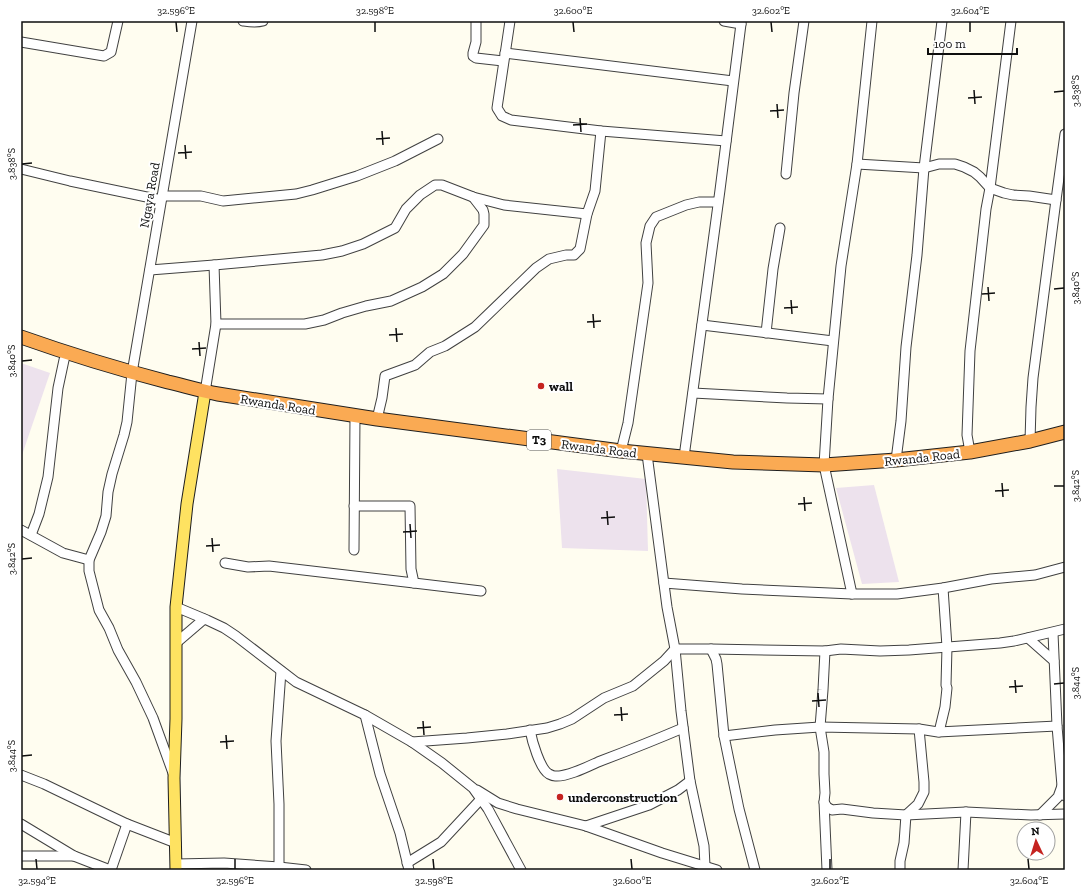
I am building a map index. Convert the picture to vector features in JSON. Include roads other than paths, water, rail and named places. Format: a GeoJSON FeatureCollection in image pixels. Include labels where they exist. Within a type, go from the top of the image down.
{"type":"FeatureCollection","features":[{"type":"Feature","properties":{"kind":"highway","name":"Rwanda Road"},"geometry":{"type":"LineString","coordinates":[[21,337],[132,373],[205,392],[377,419],[621,451],[733,462],[824,465],[896,460],[970,452],[1030,442],[1065,432]]}},
{"type":"Feature","properties":{"kind":"main road"},"geometry":{"type":"LineString","coordinates":[[176,867],[174,778],[176,719],[176,607],[187,504],[205,392]]}},
{"type":"Feature","properties":{"kind":"street"},"geometry":{"type":"LineString","coordinates":[[21,42],[104,56],[111,52],[118,21]]}},
{"type":"Feature","properties":{"kind":"street","name":"Ngaya Road"},"geometry":{"type":"LineString","coordinates":[[89,560],[106,516],[108,492],[112,474],[127,422],[132,373],[192,21]]}},
{"type":"Feature","properties":{"kind":"street"},"geometry":{"type":"LineString","coordinates":[[243,21],[253,23],[263,21]]}},
{"type":"Feature","properties":{"kind":"street"},"geometry":{"type":"LineString","coordinates":[[476,21],[476,42],[473,53],[473,56],[476,58],[504,57],[733,81]]}},
{"type":"Feature","properties":{"kind":"street"},"geometry":{"type":"LineString","coordinates":[[510,21],[497,108],[502,116],[511,120],[601,131],[726,141]]}},
{"type":"Feature","properties":{"kind":"street"},"geometry":{"type":"LineString","coordinates":[[684,457],[741,22],[724,21]]}},
{"type":"Feature","properties":{"kind":"street"},"geometry":{"type":"LineString","coordinates":[[786,174],[794,93],[804,21]]}},
{"type":"Feature","properties":{"kind":"street"},"geometry":{"type":"LineString","coordinates":[[852,594],[824,465],[828,399],[840,266],[857,164],[872,21]]}},
{"type":"Feature","properties":{"kind":"street"},"geometry":{"type":"LineString","coordinates":[[896,460],[906,347],[917,255],[924,168],[942,21]]}},
{"type":"Feature","properties":{"kind":"street"},"geometry":{"type":"LineString","coordinates":[[970,452],[967,435],[970,351],[986,210],[1011,21]]}},
{"type":"Feature","properties":{"kind":"street"},"geometry":{"type":"LineString","coordinates":[[377,419],[385,376],[415,365],[430,352],[445,346],[475,327],[536,268],[550,259],[566,255],[574,256],[580,249],[587,214],[594,191],[601,131]]}},
{"type":"Feature","properties":{"kind":"street"},"geometry":{"type":"LineString","coordinates":[[1030,442],[1033,378],[1065,134]]}},
{"type":"Feature","properties":{"kind":"street"},"geometry":{"type":"LineString","coordinates":[[21,170],[70,181],[162,198],[201,196],[223,201],[296,194],[312,190],[357,176],[395,161],[438,139]]}},
{"type":"Feature","properties":{"kind":"street"},"geometry":{"type":"LineString","coordinates":[[857,164],[924,168],[939,164],[955,164],[964,167],[977,175],[990,188],[1004,193],[1056,200]]}},
{"type":"Feature","properties":{"kind":"street"},"geometry":{"type":"LineString","coordinates":[[150,270],[322,255],[342,251],[363,244],[395,228],[406,209],[420,195],[435,185],[442,185],[473,197],[504,205],[587,214]]}},
{"type":"Feature","properties":{"kind":"street"},"geometry":{"type":"LineString","coordinates":[[216,324],[306,324],[324,320],[366,306],[392,301],[422,287],[443,274],[463,254],[484,225],[484,214],[479,204],[473,197]]}},
{"type":"Feature","properties":{"kind":"street"},"geometry":{"type":"LineString","coordinates":[[621,451],[628,424],[648,283],[646,243],[650,226],[656,217],[686,205],[699,202],[718,202]]}},
{"type":"Feature","properties":{"kind":"street"},"geometry":{"type":"LineString","coordinates":[[766,333],[773,269],[780,228]]}},
{"type":"Feature","properties":{"kind":"street"},"geometry":{"type":"LineString","coordinates":[[205,392],[216,324],[214,265]]}},
{"type":"Feature","properties":{"kind":"street"},"geometry":{"type":"LineString","coordinates":[[702,325],[833,341]]}},
{"type":"Feature","properties":{"kind":"street"},"geometry":{"type":"LineString","coordinates":[[31,535],[39,514],[48,477],[58,388],[67,352]]}},
{"type":"Feature","properties":{"kind":"street"},"geometry":{"type":"LineString","coordinates":[[693,393],[828,399]]}},
{"type":"Feature","properties":{"kind":"street"},"geometry":{"type":"LineString","coordinates":[[354,550],[355,416]]}},
{"type":"Feature","properties":{"kind":"street"},"geometry":{"type":"LineString","coordinates":[[647,454],[667,607],[675,649],[690,781],[703,837],[705,866]]}},
{"type":"Feature","properties":{"kind":"street"},"geometry":{"type":"LineString","coordinates":[[354,506],[410,506],[411,569],[414,583]]}},
{"type":"Feature","properties":{"kind":"street"},"geometry":{"type":"LineString","coordinates":[[21,530],[64,554],[89,560],[89,571],[99,610],[153,718],[174,778]]}},
{"type":"Feature","properties":{"kind":"street"},"geometry":{"type":"LineString","coordinates":[[225,562],[248,567],[269,566],[481,591]]}},
{"type":"Feature","properties":{"kind":"street"},"geometry":{"type":"LineString","coordinates":[[664,583],[742,589],[852,594],[897,594],[943,588],[991,579],[1034,575],[1065,567]]}},
{"type":"Feature","properties":{"kind":"street"},"geometry":{"type":"LineString","coordinates":[[939,732],[946,701],[947,688],[948,647],[943,588]]}},
{"type":"Feature","properties":{"kind":"street"},"geometry":{"type":"LineString","coordinates":[[176,607],[224,628],[302,685],[365,715],[412,742],[442,763],[473,788],[498,803],[586,826],[662,853],[717,870]]}},
{"type":"Feature","properties":{"kind":"street"},"geometry":{"type":"LineString","coordinates":[[176,643],[204,619]]}},
{"type":"Feature","properties":{"kind":"street"},"geometry":{"type":"LineString","coordinates":[[412,742],[467,738],[547,728],[572,719],[604,698],[633,686],[664,661],[675,649],[825,651],[841,649],[880,651],[1000,643],[1065,630]]}},
{"type":"Feature","properties":{"kind":"street"},"geometry":{"type":"LineString","coordinates":[[1053,633],[1057,726],[1062,786],[1065,796]]}},
{"type":"Feature","properties":{"kind":"street"},"geometry":{"type":"LineString","coordinates":[[1028,638],[1054,661]]}},
{"type":"Feature","properties":{"kind":"street"},"geometry":{"type":"LineString","coordinates":[[711,649],[717,664],[724,736],[739,808],[755,870]]}},
{"type":"Feature","properties":{"kind":"street"},"geometry":{"type":"LineString","coordinates":[[825,651],[820,727],[824,752],[824,802],[827,870]]}},
{"type":"Feature","properties":{"kind":"street"},"geometry":{"type":"LineString","coordinates":[[279,867],[279,804],[276,741],[281,671]]}},
{"type":"Feature","properties":{"kind":"street"},"geometry":{"type":"LineString","coordinates":[[365,715],[380,774],[400,833],[408,866],[441,842],[481,799]]}},
{"type":"Feature","properties":{"kind":"street"},"geometry":{"type":"LineString","coordinates":[[724,736],[775,730],[820,727],[920,729],[939,732],[1057,726]]}},
{"type":"Feature","properties":{"kind":"street"},"geometry":{"type":"LineString","coordinates":[[530,730],[532,742],[541,763],[547,772],[556,776],[588,767],[683,728]]}},
{"type":"Feature","properties":{"kind":"street"},"geometry":{"type":"LineString","coordinates":[[900,870],[906,815],[918,804],[924,792],[920,729]]}},
{"type":"Feature","properties":{"kind":"street"},"geometry":{"type":"LineString","coordinates":[[21,774],[127,824],[176,843]]}},
{"type":"Feature","properties":{"kind":"street"},"geometry":{"type":"LineString","coordinates":[[586,826],[649,805],[678,790],[690,781]]}},
{"type":"Feature","properties":{"kind":"street"},"geometry":{"type":"LineString","coordinates":[[1040,815],[1058,797],[1062,786]]}},
{"type":"Feature","properties":{"kind":"street"},"geometry":{"type":"LineString","coordinates":[[473,788],[488,809],[520,870]]}},
{"type":"Feature","properties":{"kind":"street"},"geometry":{"type":"LineString","coordinates":[[824,802],[827,808],[832,810],[842,809],[906,815],[966,812],[1040,815],[1065,814]]}},
{"type":"Feature","properties":{"kind":"street"},"geometry":{"type":"LineString","coordinates":[[488,809],[498,803]]}},
{"type":"Feature","properties":{"kind":"street"},"geometry":{"type":"LineString","coordinates":[[963,870],[966,812]]}},
{"type":"Feature","properties":{"kind":"street"},"geometry":{"type":"LineString","coordinates":[[21,824],[74,856],[110,870],[127,824]]}},
{"type":"Feature","properties":{"kind":"street"},"geometry":{"type":"LineString","coordinates":[[21,856],[74,856]]}},
{"type":"Feature","properties":{"kind":"street"},"geometry":{"type":"LineString","coordinates":[[176,867],[224,863],[306,870]]}},
{"type":"Feature","properties":{"kind":"place","name":"wall"},"geometry":{"type":"Point","coordinates":[541,386]}},
{"type":"Feature","properties":{"kind":"place","name":"underconstruction"},"geometry":{"type":"Point","coordinates":[560,797]}}]}
